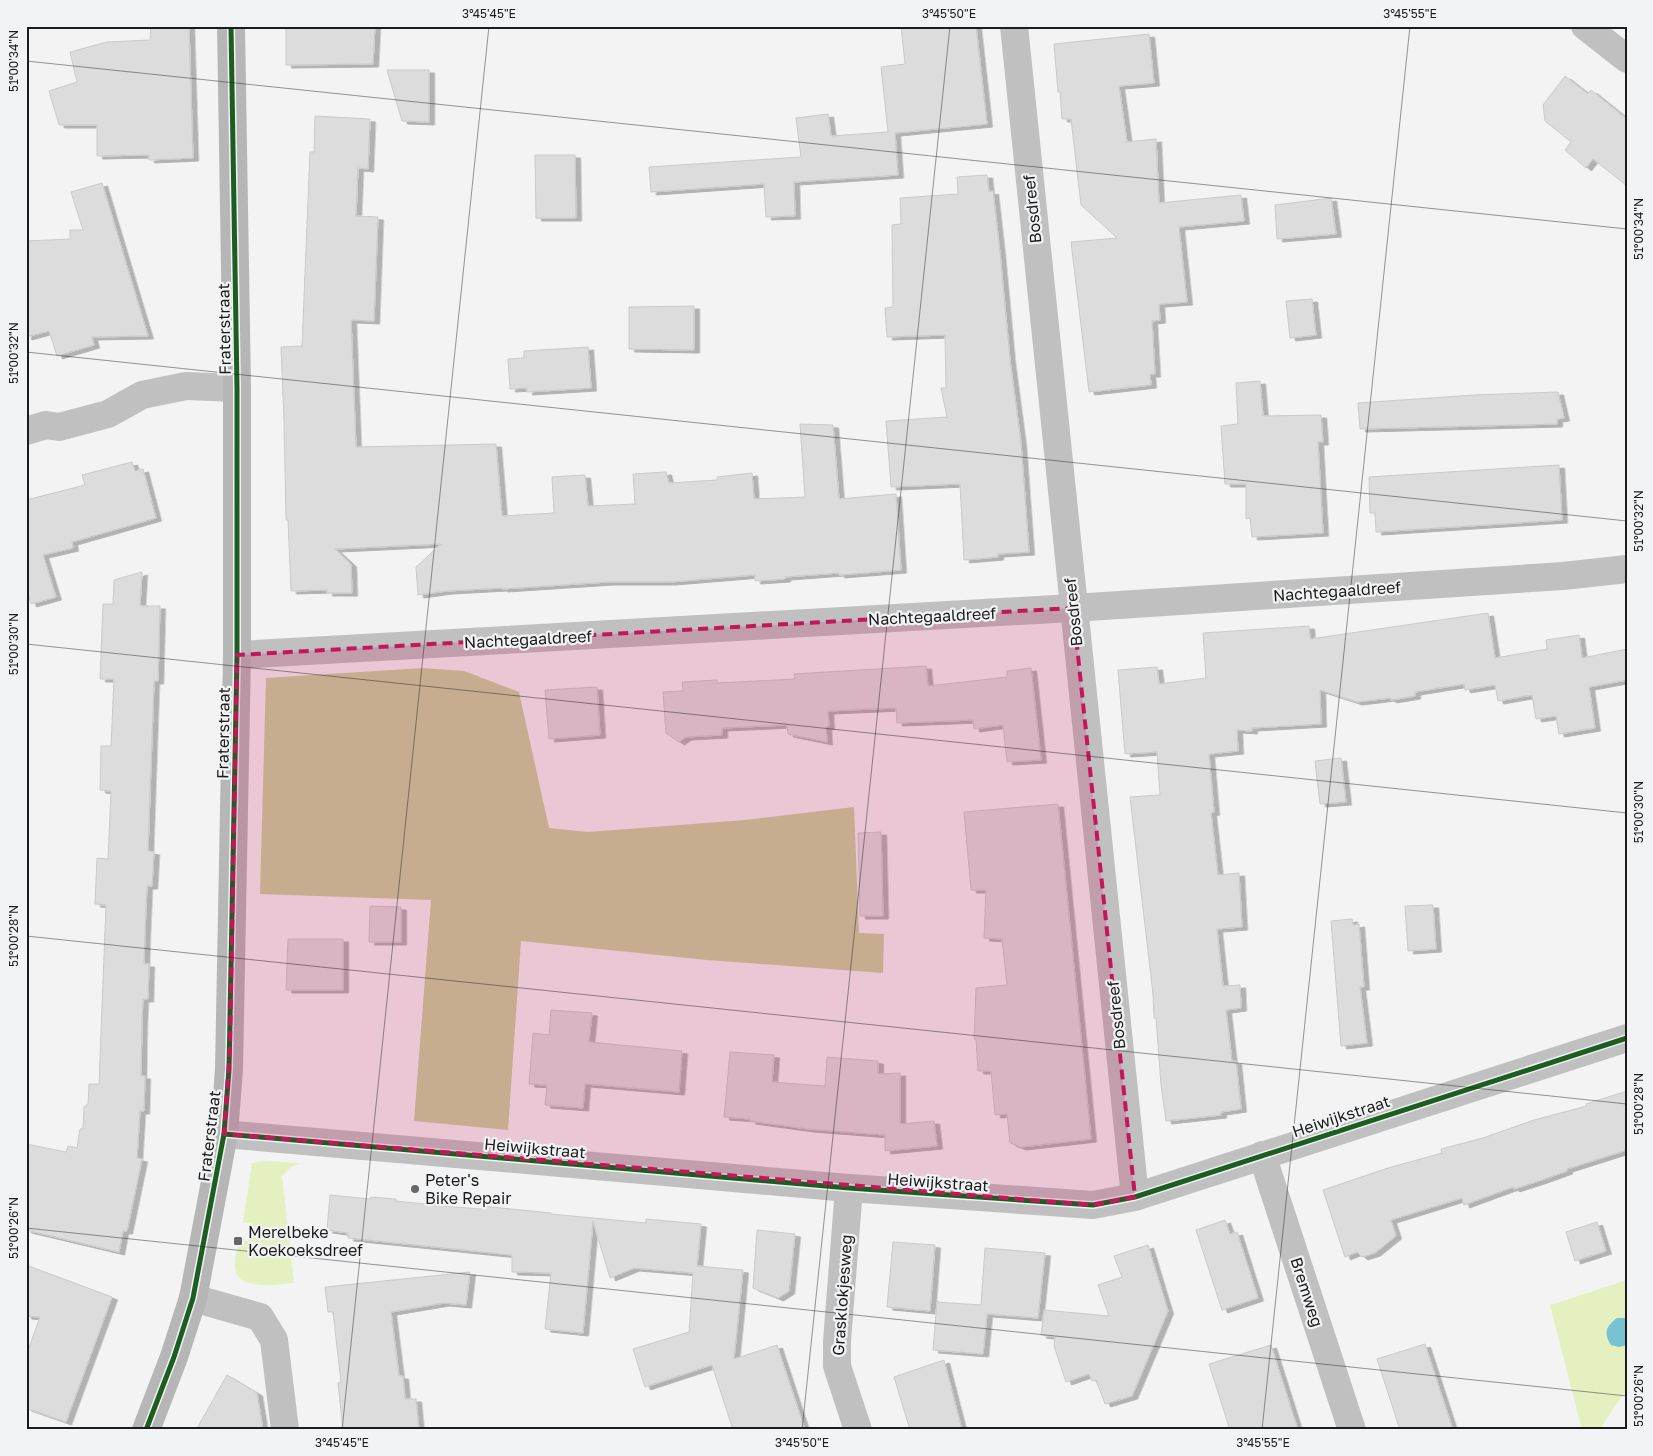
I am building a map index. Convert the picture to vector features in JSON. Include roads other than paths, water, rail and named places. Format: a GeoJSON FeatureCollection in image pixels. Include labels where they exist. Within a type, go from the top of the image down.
{"type":"FeatureCollection","features":[{"type":"Feature","properties":{"kind":"street","name":"Fraterstraat"},"geometry":{"type":"LineString","coordinates":[[146,1430],[174,1357],[193,1298],[224,1134],[229,1069],[237,655],[237,388],[231,26]]}},
{"type":"Feature","properties":{"kind":"street","name":"Bosdreef"},"geometry":{"type":"LineString","coordinates":[[1014,26],[1135,1197]]}},
{"type":"Feature","properties":{"kind":"street"},"geometry":{"type":"LineString","coordinates":[[1585,26],[1627,59]]}},
{"type":"Feature","properties":{"kind":"street"},"geometry":{"type":"LineString","coordinates":[[26,431],[46,425],[59,427],[108,414],[142,394],[186,386],[237,388]]}},
{"type":"Feature","properties":{"kind":"street","name":"Nachtegaaldreef"},"geometry":{"type":"LineString","coordinates":[[237,655],[1073,608],[1553,577],[1627,569]]}},
{"type":"Feature","properties":{"kind":"street","name":"Heiwijkstraat"},"geometry":{"type":"LineString","coordinates":[[224,1134],[849,1188],[1093,1205],[1135,1197],[1627,1038]]}},
{"type":"Feature","properties":{"kind":"street","name":"Bremweg"},"geometry":{"type":"LineString","coordinates":[[1262,1155],[1352,1430]]}},
{"type":"Feature","properties":{"kind":"street","name":"Grasklokjesweg"},"geometry":{"type":"LineString","coordinates":[[849,1188],[837,1341],[837,1366],[858,1430]]}},
{"type":"Feature","properties":{"kind":"street"},"geometry":{"type":"LineString","coordinates":[[193,1298],[260,1317],[274,1340],[284,1430]]}},
{"type":"Feature","properties":{"kind":"water"},"geometry":{"type":"Polygon","coordinates":[[[1617,1318],[1627,1318],[1627,1345],[1619,1347],[1611,1345],[1606,1333],[1610,1324],[1617,1318]]]}},
{"type":"Feature","properties":{"kind":"place","name":"Peter's Bike Repair"},"geometry":{"type":"Point","coordinates":[415,1189]}},
{"type":"Feature","properties":{"kind":"place","name":"Merelbeke Koekoeksdreef"},"geometry":{"type":"Point","coordinates":[238,1241]}}]}
